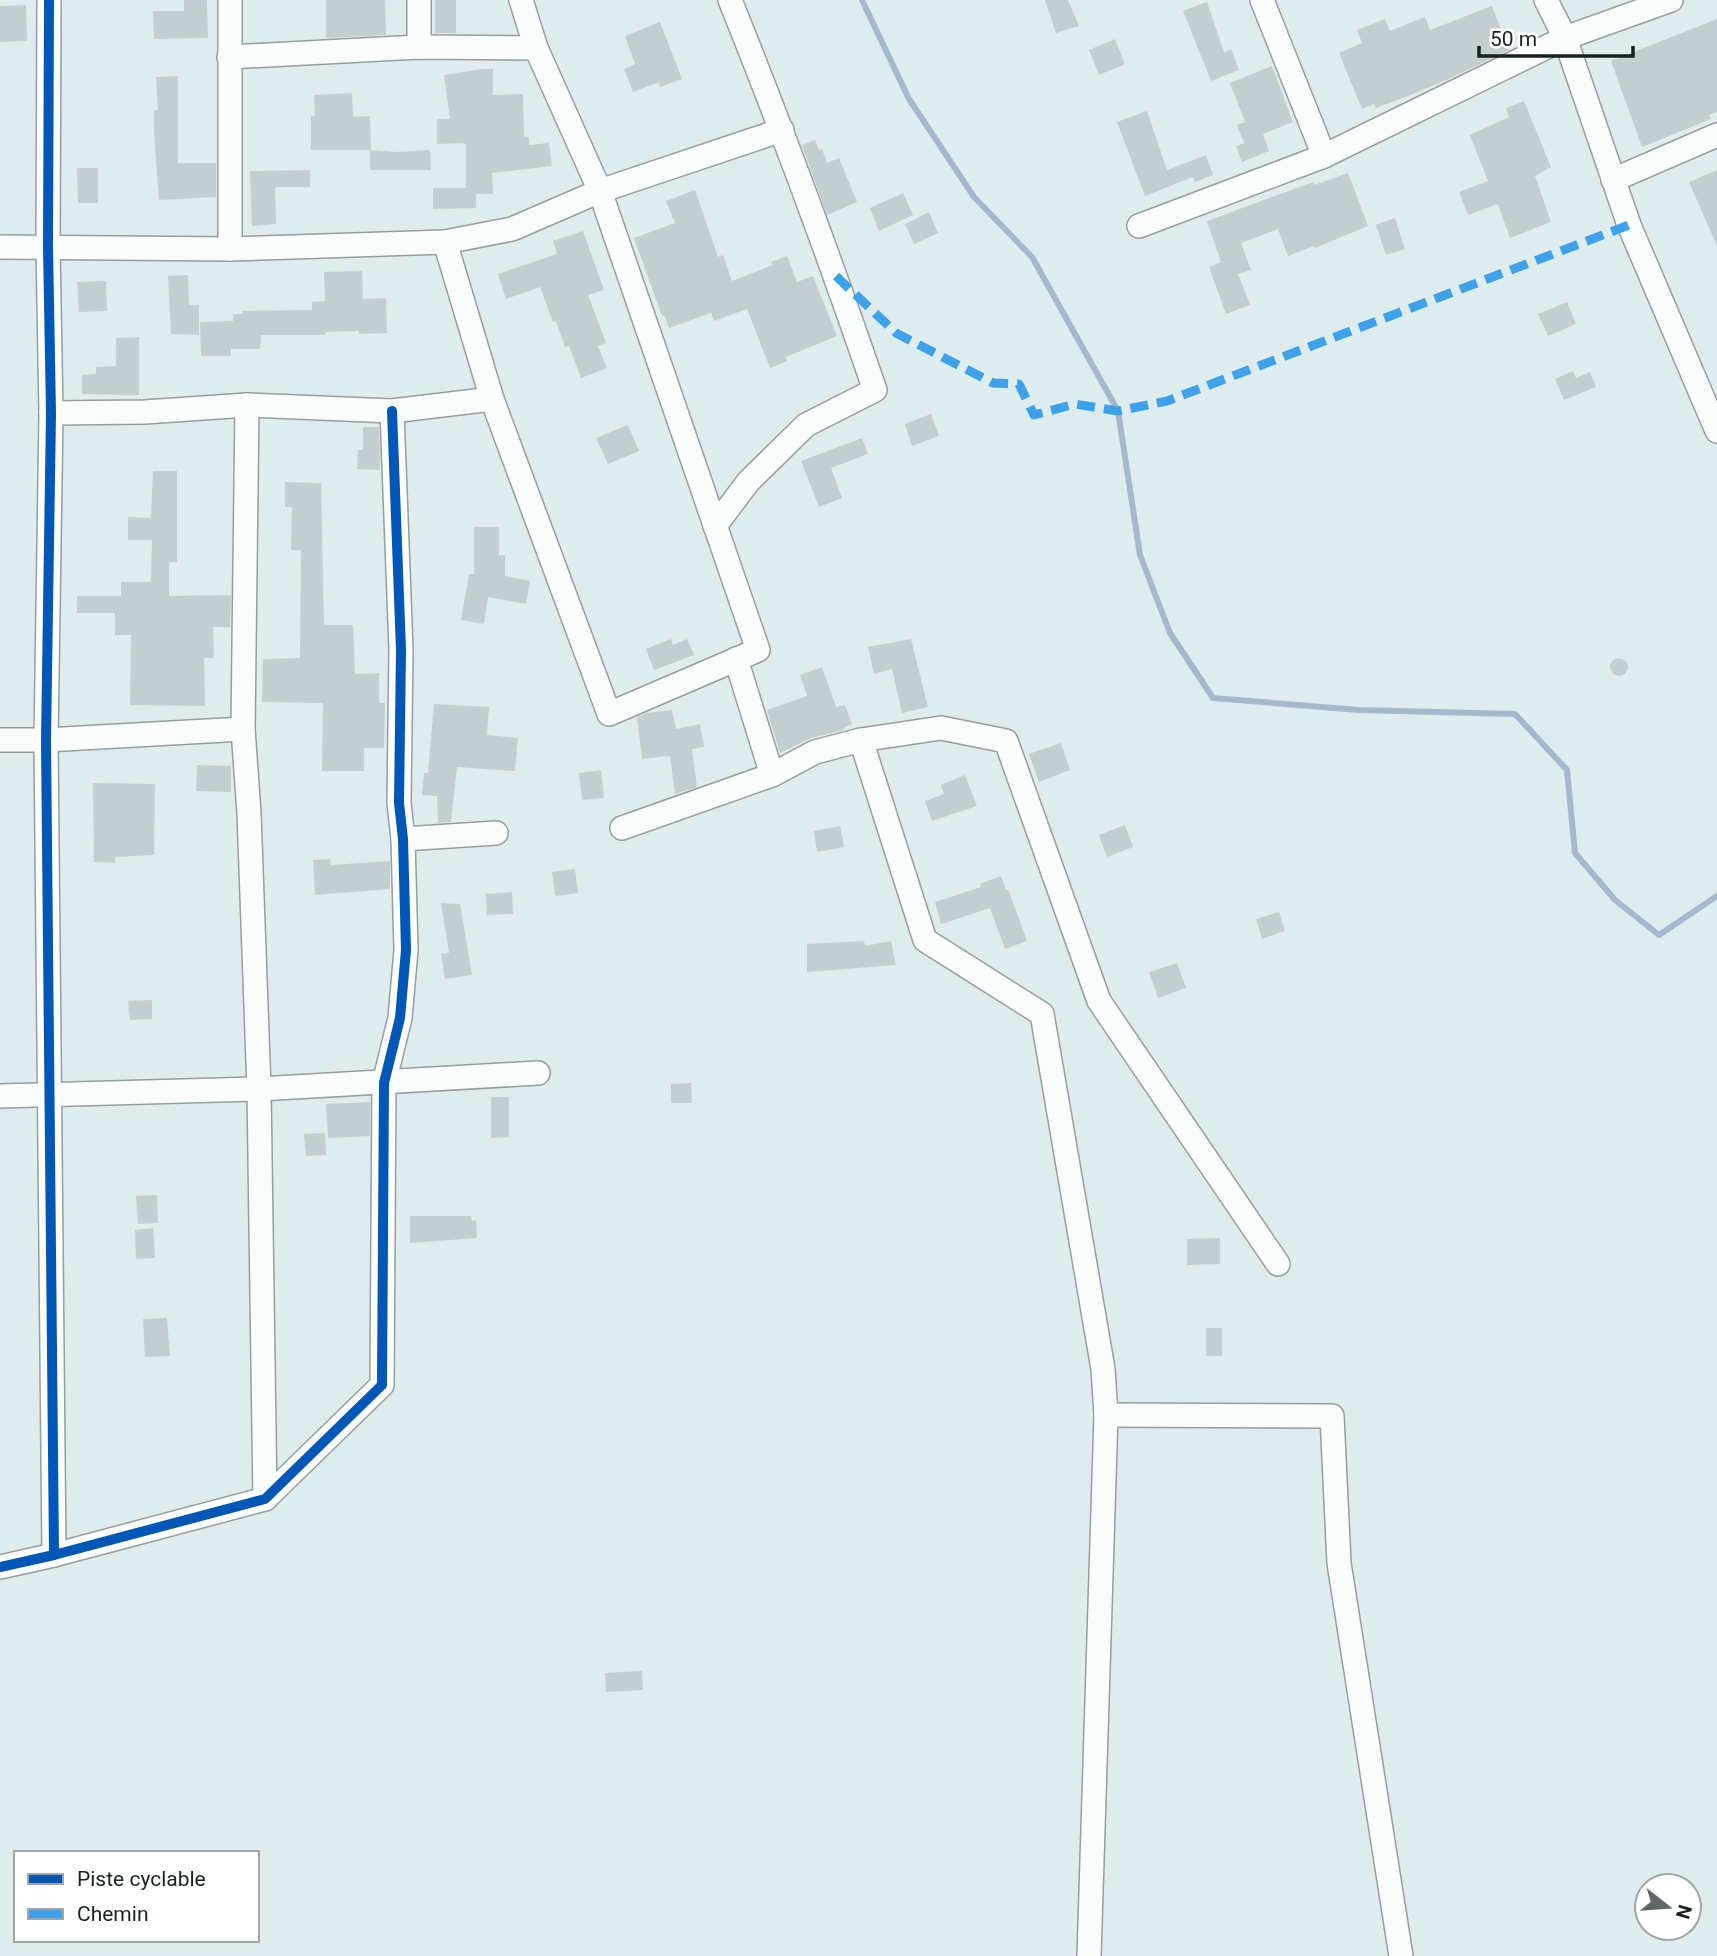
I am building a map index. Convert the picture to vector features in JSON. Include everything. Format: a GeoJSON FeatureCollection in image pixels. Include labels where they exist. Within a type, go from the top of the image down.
{"type":"FeatureCollection","features":[{"type":"Feature","properties":{"kind":"street"},"geometry":{"type":"LineString","coordinates":[[49,0],[48,247],[51,413],[46,740],[54,1555]]}},
{"type":"Feature","properties":{"kind":"street"},"geometry":{"type":"LineString","coordinates":[[230,0],[230,249]]}},
{"type":"Feature","properties":{"kind":"street"},"geometry":{"type":"LineString","coordinates":[[419,0],[419,47]]}},
{"type":"Feature","properties":{"kind":"street"},"geometry":{"type":"LineString","coordinates":[[445,242],[492,399],[610,714],[758,650],[600,191],[536,48],[521,0]]}},
{"type":"Feature","properties":{"kind":"street"},"geometry":{"type":"LineString","coordinates":[[715,526],[748,482],[806,425],[875,390],[782,130],[730,0]]}},
{"type":"Feature","properties":{"kind":"street"},"geometry":{"type":"LineString","coordinates":[[1262,0],[1324,156]]}},
{"type":"Feature","properties":{"kind":"street"},"geometry":{"type":"LineString","coordinates":[[1546,0],[1565,38],[1629,225],[1717,431]]}},
{"type":"Feature","properties":{"kind":"street"},"geometry":{"type":"LineString","coordinates":[[1139,226],[1324,156],[1565,38],[1671,0]]}},
{"type":"Feature","properties":{"kind":"street"},"geometry":{"type":"LineString","coordinates":[[229,57],[419,47],[536,48]]}},
{"type":"Feature","properties":{"kind":"street"},"geometry":{"type":"LineString","coordinates":[[0,247],[230,249],[445,242],[512,229],[600,191],[782,130]]}},
{"type":"Feature","properties":{"kind":"street"},"geometry":{"type":"LineString","coordinates":[[1613,180],[1717,135]]}},
{"type":"Feature","properties":{"kind":"street"},"geometry":{"type":"LineString","coordinates":[[51,413],[145,412],[247,405],[392,411],[492,399]]}},
{"type":"Feature","properties":{"kind":"street"},"geometry":{"type":"LineString","coordinates":[[247,405],[243,729],[250,813],[259,1089],[265,1499]]}},
{"type":"Feature","properties":{"kind":"street"},"geometry":{"type":"LineString","coordinates":[[0,1567],[265,1499],[382,1385],[384,1083],[400,1018],[406,950],[403,839],[399,803],[401,650],[392,411]]}},
{"type":"Feature","properties":{"kind":"street"},"geometry":{"type":"LineString","coordinates":[[736,659],[772,775]]}},
{"type":"Feature","properties":{"kind":"street"},"geometry":{"type":"LineString","coordinates":[[622,828],[772,775],[815,752],[861,740],[941,728],[1006,741],[1099,1000],[1278,1264]]}},
{"type":"Feature","properties":{"kind":"street"},"geometry":{"type":"LineString","coordinates":[[0,740],[243,729]]}},
{"type":"Feature","properties":{"kind":"street"},"geometry":{"type":"LineString","coordinates":[[861,740],[925,940],[1042,1014],[1103,1369],[1106,1415],[1089,1956]]}},
{"type":"Feature","properties":{"kind":"street"},"geometry":{"type":"LineString","coordinates":[[403,839],[496,833]]}},
{"type":"Feature","properties":{"kind":"street"},"geometry":{"type":"LineString","coordinates":[[0,1096],[259,1089],[538,1073]]}},
{"type":"Feature","properties":{"kind":"street"},"geometry":{"type":"LineString","coordinates":[[1106,1415],[1332,1416],[1339,1563],[1401,1956]]}},
{"type":"Feature","properties":{"kind":"building"},"geometry":{"type":"Polygon","coordinates":[[[184,0],[207,0],[208,38],[154,39],[153,11],[184,11],[184,0]]]}},
{"type":"Feature","properties":{"kind":"building"},"geometry":{"type":"Polygon","coordinates":[[[326,0],[385,0],[386,35],[326,38],[326,0]]]}},
{"type":"Feature","properties":{"kind":"building"},"geometry":{"type":"Polygon","coordinates":[[[435,0],[456,0],[456,33],[435,33],[435,0]]]}},
{"type":"Feature","properties":{"kind":"building"},"geometry":{"type":"Polygon","coordinates":[[[1045,0],[1068,0],[1079,26],[1056,33],[1045,0]]]}},
{"type":"Feature","properties":{"kind":"building"},"geometry":{"type":"Polygon","coordinates":[[[1207,2],[1224,52],[1231,49],[1239,70],[1211,81],[1183,11],[1207,2]]]}},
{"type":"Feature","properties":{"kind":"building"},"geometry":{"type":"Polygon","coordinates":[[[26,5],[27,41],[0,42],[0,6],[26,5]]]}},
{"type":"Feature","properties":{"kind":"building"},"geometry":{"type":"Polygon","coordinates":[[[1492,6],[1509,50],[1408,96],[1376,108],[1374,104],[1362,109],[1339,53],[1362,43],[1357,30],[1385,19],[1390,31],[1425,17],[1430,30],[1492,6]]]}},
{"type":"Feature","properties":{"kind":"building"},"geometry":{"type":"Polygon","coordinates":[[[1717,19],[1717,112],[1709,115],[1711,119],[1642,147],[1611,61],[1717,19]]]}},
{"type":"Feature","properties":{"kind":"building"},"geometry":{"type":"Polygon","coordinates":[[[660,22],[682,79],[660,87],[659,82],[633,92],[624,69],[635,64],[625,36],[660,22]]]}},
{"type":"Feature","properties":{"kind":"building"},"geometry":{"type":"Polygon","coordinates":[[[1115,39],[1125,64],[1099,75],[1089,50],[1115,39]]]}},
{"type":"Feature","properties":{"kind":"building"},"geometry":{"type":"Polygon","coordinates":[[[1272,66],[1293,122],[1263,134],[1269,151],[1242,162],[1236,146],[1244,143],[1237,125],[1245,122],[1230,83],[1272,66]]]}},
{"type":"Feature","properties":{"kind":"building"},"geometry":{"type":"Polygon","coordinates":[[[493,69],[493,95],[523,94],[524,137],[529,137],[529,145],[549,143],[552,166],[492,173],[493,194],[476,194],[476,208],[433,209],[433,188],[466,188],[466,145],[437,144],[437,119],[450,119],[444,75],[493,69]]]}},
{"type":"Feature","properties":{"kind":"building"},"geometry":{"type":"Polygon","coordinates":[[[178,76],[178,163],[216,163],[216,197],[159,200],[154,133],[154,110],[158,110],[156,77],[178,76]]]}},
{"type":"Feature","properties":{"kind":"building"},"geometry":{"type":"Polygon","coordinates":[[[352,93],[353,117],[370,116],[371,150],[311,150],[311,116],[315,116],[314,95],[352,93]]]}},
{"type":"Feature","properties":{"kind":"building"},"geometry":{"type":"Polygon","coordinates":[[[1524,101],[1551,167],[1535,176],[1551,222],[1510,238],[1498,204],[1468,215],[1459,192],[1488,181],[1470,135],[1509,117],[1506,108],[1524,101]]]}},
{"type":"Feature","properties":{"kind":"building"},"geometry":{"type":"Polygon","coordinates":[[[1147,111],[1167,170],[1206,155],[1213,175],[1195,182],[1193,177],[1145,196],[1117,122],[1147,111]]]}},
{"type":"Feature","properties":{"kind":"building"},"geometry":{"type":"Polygon","coordinates":[[[815,140],[827,163],[839,158],[857,202],[827,215],[802,145],[815,140]]]}},
{"type":"Feature","properties":{"kind":"building"},"geometry":{"type":"Polygon","coordinates":[[[370,150],[430,150],[431,170],[370,170],[370,150]]]}},
{"type":"Feature","properties":{"kind":"building"},"geometry":{"type":"Polygon","coordinates":[[[77,168],[98,168],[98,203],[78,203],[77,168]]]}},
{"type":"Feature","properties":{"kind":"building"},"geometry":{"type":"Polygon","coordinates":[[[310,170],[310,187],[275,187],[276,224],[252,226],[250,171],[310,170]]]}},
{"type":"Feature","properties":{"kind":"building"},"geometry":{"type":"Polygon","coordinates":[[[1717,170],[1717,246],[1689,182],[1717,170]]]}},
{"type":"Feature","properties":{"kind":"building"},"geometry":{"type":"Polygon","coordinates":[[[1348,173],[1368,226],[1288,256],[1278,229],[1241,243],[1251,270],[1238,274],[1250,305],[1226,314],[1209,267],[1221,262],[1207,221],[1313,182],[1314,185],[1348,173]]]}},
{"type":"Feature","properties":{"kind":"building"},"geometry":{"type":"Polygon","coordinates":[[[695,190],[718,257],[723,255],[732,281],[773,265],[771,262],[787,256],[797,282],[813,276],[837,336],[786,357],[787,361],[770,368],[747,309],[714,321],[711,313],[669,328],[664,315],[662,316],[634,238],[675,223],[666,201],[695,190]]]}},
{"type":"Feature","properties":{"kind":"building"},"geometry":{"type":"Polygon","coordinates":[[[903,193],[913,215],[879,231],[870,208],[903,193]]]}},
{"type":"Feature","properties":{"kind":"building"},"geometry":{"type":"Polygon","coordinates":[[[929,212],[938,233],[914,244],[905,224],[929,212]]]}},
{"type":"Feature","properties":{"kind":"building"},"geometry":{"type":"Polygon","coordinates":[[[1395,218],[1405,249],[1386,255],[1376,225],[1395,218]]]}},
{"type":"Feature","properties":{"kind":"building"},"geometry":{"type":"Polygon","coordinates":[[[583,231],[604,290],[588,295],[606,343],[598,346],[607,368],[581,378],[569,346],[565,347],[556,321],[553,322],[540,287],[506,299],[498,274],[557,254],[553,241],[583,231]]]}},
{"type":"Feature","properties":{"kind":"building"},"geometry":{"type":"Polygon","coordinates":[[[362,271],[363,299],[386,298],[387,333],[359,334],[359,331],[325,332],[325,335],[261,335],[260,349],[231,349],[231,356],[201,356],[200,322],[233,321],[233,314],[242,314],[242,311],[312,310],[312,302],[325,301],[324,272],[362,271]]]}},
{"type":"Feature","properties":{"kind":"building"},"geometry":{"type":"Polygon","coordinates":[[[188,275],[189,305],[199,305],[199,335],[171,334],[168,276],[188,275]]]}},
{"type":"Feature","properties":{"kind":"building"},"geometry":{"type":"Polygon","coordinates":[[[106,281],[107,311],[79,312],[77,282],[106,281]]]}},
{"type":"Feature","properties":{"kind":"building"},"geometry":{"type":"Polygon","coordinates":[[[1567,302],[1576,324],[1548,336],[1538,314],[1567,302]]]}},
{"type":"Feature","properties":{"kind":"building"},"geometry":{"type":"Polygon","coordinates":[[[139,337],[139,395],[82,394],[82,375],[96,374],[96,367],[116,366],[116,338],[139,337]]]}},
{"type":"Feature","properties":{"kind":"building"},"geometry":{"type":"Polygon","coordinates":[[[1573,371],[1576,378],[1590,372],[1596,387],[1564,400],[1555,379],[1573,371]]]}},
{"type":"Feature","properties":{"kind":"building"},"geometry":{"type":"Polygon","coordinates":[[[931,414],[939,436],[912,446],[905,424],[931,414]]]}},
{"type":"Feature","properties":{"kind":"building"},"geometry":{"type":"Polygon","coordinates":[[[628,425],[639,451],[608,464],[596,438],[628,425]]]}},
{"type":"Feature","properties":{"kind":"building"},"geometry":{"type":"Polygon","coordinates":[[[363,427],[379,427],[380,470],[357,469],[358,450],[363,450],[363,427]]]}},
{"type":"Feature","properties":{"kind":"building"},"geometry":{"type":"Polygon","coordinates":[[[862,438],[868,454],[831,468],[842,498],[819,507],[801,461],[862,438]]]}},
{"type":"Feature","properties":{"kind":"building"},"geometry":{"type":"Polygon","coordinates":[[[153,471],[177,471],[177,562],[169,562],[169,596],[231,595],[230,627],[213,627],[214,658],[204,658],[205,706],[130,705],[131,635],[115,635],[115,613],[77,613],[77,596],[121,596],[121,582],[151,582],[152,540],[128,540],[128,517],[151,518],[153,471]]]}},
{"type":"Feature","properties":{"kind":"building"},"geometry":{"type":"Polygon","coordinates":[[[285,482],[321,483],[324,625],[353,625],[355,674],[379,673],[379,703],[385,703],[384,748],[364,748],[364,771],[322,771],[323,703],[262,702],[263,659],[300,658],[301,550],[291,550],[292,507],[285,507],[285,482]]]}},
{"type":"Feature","properties":{"kind":"building"},"geometry":{"type":"Polygon","coordinates":[[[474,527],[499,527],[499,555],[505,555],[505,576],[530,581],[526,604],[488,597],[484,624],[461,620],[469,574],[474,574],[474,527]]]}},
{"type":"Feature","properties":{"kind":"building"},"geometry":{"type":"Polygon","coordinates":[[[671,639],[673,645],[687,639],[694,655],[654,670],[646,649],[671,639]]]}},
{"type":"Feature","properties":{"kind":"building"},"geometry":{"type":"Polygon","coordinates":[[[911,639],[928,707],[902,713],[892,669],[874,674],[868,647],[911,639]]]}},
{"type":"Feature","properties":{"kind":"building"},"geometry":{"type":"Polygon","coordinates":[[[1619,658],[1625,661],[1628,667],[1625,673],[1619,676],[1613,673],[1610,667],[1613,661],[1619,658]]]}},
{"type":"Feature","properties":{"kind":"building"},"geometry":{"type":"Polygon","coordinates":[[[822,667],[836,707],[845,705],[852,724],[843,728],[844,730],[811,738],[780,753],[767,710],[807,696],[800,675],[822,667]]]}},
{"type":"Feature","properties":{"kind":"building"},"geometry":{"type":"Polygon","coordinates":[[[434,704],[489,707],[487,735],[518,738],[515,771],[457,767],[451,822],[438,823],[437,796],[422,795],[424,773],[428,773],[434,704]]]}},
{"type":"Feature","properties":{"kind":"building"},"geometry":{"type":"Polygon","coordinates":[[[672,710],[676,729],[700,724],[704,747],[692,749],[697,787],[675,794],[670,756],[642,759],[637,717],[646,713],[672,710]]]}},
{"type":"Feature","properties":{"kind":"building"},"geometry":{"type":"Polygon","coordinates":[[[1061,743],[1070,770],[1039,782],[1029,754],[1061,743]]]}},
{"type":"Feature","properties":{"kind":"building"},"geometry":{"type":"Polygon","coordinates":[[[197,765],[231,766],[231,792],[196,791],[197,765]]]}},
{"type":"Feature","properties":{"kind":"building"},"geometry":{"type":"Polygon","coordinates":[[[601,770],[604,798],[582,800],[579,773],[601,770]]]}},
{"type":"Feature","properties":{"kind":"building"},"geometry":{"type":"Polygon","coordinates":[[[965,775],[977,806],[932,821],[925,801],[944,794],[941,785],[965,775]]]}},
{"type":"Feature","properties":{"kind":"building"},"geometry":{"type":"Polygon","coordinates":[[[93,783],[155,784],[154,855],[115,857],[115,863],[94,862],[93,783]]]}},
{"type":"Feature","properties":{"kind":"building"},"geometry":{"type":"Polygon","coordinates":[[[1125,825],[1133,847],[1107,857],[1099,835],[1125,825]]]}},
{"type":"Feature","properties":{"kind":"building"},"geometry":{"type":"Polygon","coordinates":[[[840,826],[844,847],[817,852],[814,831],[840,826]]]}},
{"type":"Feature","properties":{"kind":"building"},"geometry":{"type":"Polygon","coordinates":[[[330,859],[331,865],[390,861],[390,889],[315,895],[313,860],[330,859]]]}},
{"type":"Feature","properties":{"kind":"building"},"geometry":{"type":"Polygon","coordinates":[[[575,869],[578,893],[555,896],[552,872],[575,869]]]}},
{"type":"Feature","properties":{"kind":"building"},"geometry":{"type":"Polygon","coordinates":[[[1001,876],[1027,941],[1005,949],[990,908],[941,924],[935,902],[981,887],[980,884],[1001,876]]]}},
{"type":"Feature","properties":{"kind":"building"},"geometry":{"type":"Polygon","coordinates":[[[512,892],[513,914],[487,915],[486,894],[512,892]]]}},
{"type":"Feature","properties":{"kind":"building"},"geometry":{"type":"Polygon","coordinates":[[[441,903],[460,904],[472,975],[445,979],[441,954],[449,953],[441,903]]]}},
{"type":"Feature","properties":{"kind":"building"},"geometry":{"type":"Polygon","coordinates":[[[1279,912],[1285,931],[1262,939],[1256,919],[1279,912]]]}},
{"type":"Feature","properties":{"kind":"building"},"geometry":{"type":"Polygon","coordinates":[[[864,941],[865,946],[891,941],[896,965],[807,972],[807,944],[864,941]]]}},
{"type":"Feature","properties":{"kind":"building"},"geometry":{"type":"Polygon","coordinates":[[[1177,963],[1186,988],[1158,998],[1149,972],[1177,963]]]}},
{"type":"Feature","properties":{"kind":"building"},"geometry":{"type":"Polygon","coordinates":[[[152,1000],[152,1019],[130,1020],[128,1001],[152,1000]]]}},
{"type":"Feature","properties":{"kind":"building"},"geometry":{"type":"Polygon","coordinates":[[[691,1083],[692,1103],[671,1103],[671,1084],[691,1083]]]}},
{"type":"Feature","properties":{"kind":"building"},"geometry":{"type":"Polygon","coordinates":[[[491,1097],[509,1097],[509,1137],[491,1138],[491,1097]]]}},
{"type":"Feature","properties":{"kind":"building"},"geometry":{"type":"Polygon","coordinates":[[[370,1102],[370,1136],[328,1138],[326,1104],[370,1102]]]}},
{"type":"Feature","properties":{"kind":"building"},"geometry":{"type":"Polygon","coordinates":[[[325,1133],[326,1155],[306,1156],[304,1134],[325,1133]]]}},
{"type":"Feature","properties":{"kind":"building"},"geometry":{"type":"Polygon","coordinates":[[[157,1195],[158,1223],[138,1224],[136,1196],[157,1195]]]}},
{"type":"Feature","properties":{"kind":"building"},"geometry":{"type":"Polygon","coordinates":[[[410,1216],[471,1216],[472,1221],[476,1220],[477,1238],[410,1243],[410,1216]]]}},
{"type":"Feature","properties":{"kind":"building"},"geometry":{"type":"Polygon","coordinates":[[[153,1228],[155,1258],[136,1259],[135,1230],[153,1228]]]}},
{"type":"Feature","properties":{"kind":"building"},"geometry":{"type":"Polygon","coordinates":[[[1220,1238],[1220,1264],[1187,1265],[1187,1239],[1220,1238]]]}},
{"type":"Feature","properties":{"kind":"building"},"geometry":{"type":"Polygon","coordinates":[[[167,1318],[170,1356],[145,1357],[143,1319],[167,1318]]]}},
{"type":"Feature","properties":{"kind":"building"},"geometry":{"type":"Polygon","coordinates":[[[1206,1328],[1222,1328],[1222,1356],[1206,1356],[1206,1328]]]}},
{"type":"Feature","properties":{"kind":"building"},"geometry":{"type":"Polygon","coordinates":[[[642,1671],[643,1690],[606,1692],[605,1673],[642,1671]]]}},
{"type":"Feature","properties":{"kind":"waterway"},"geometry":{"type":"LineString","coordinates":[[862,0],[909,99],[974,197],[1032,257],[1118,411],[1140,555],[1170,633],[1213,698],[1359,710],[1515,714],[1567,770],[1575,853],[1615,900],[1659,935],[1717,896]]}},
{"type":"Feature","properties":{"kind":"marked path"},"geometry":{"type":"LineString","coordinates":[[836,276],[896,333],[993,383],[1019,384],[1034,415],[1075,404],[1118,411],[1167,401],[1629,225]]}},
{"type":"Feature","properties":{"kind":"cycle path"},"geometry":{"type":"LineString","coordinates":[[49,0],[48,247],[51,413],[46,740],[54,1555]]}},
{"type":"Feature","properties":{"kind":"cycle path"},"geometry":{"type":"LineString","coordinates":[[0,1567],[265,1499],[382,1385],[384,1083],[400,1018],[406,950],[403,839],[399,803],[401,650],[392,411]]}}]}
